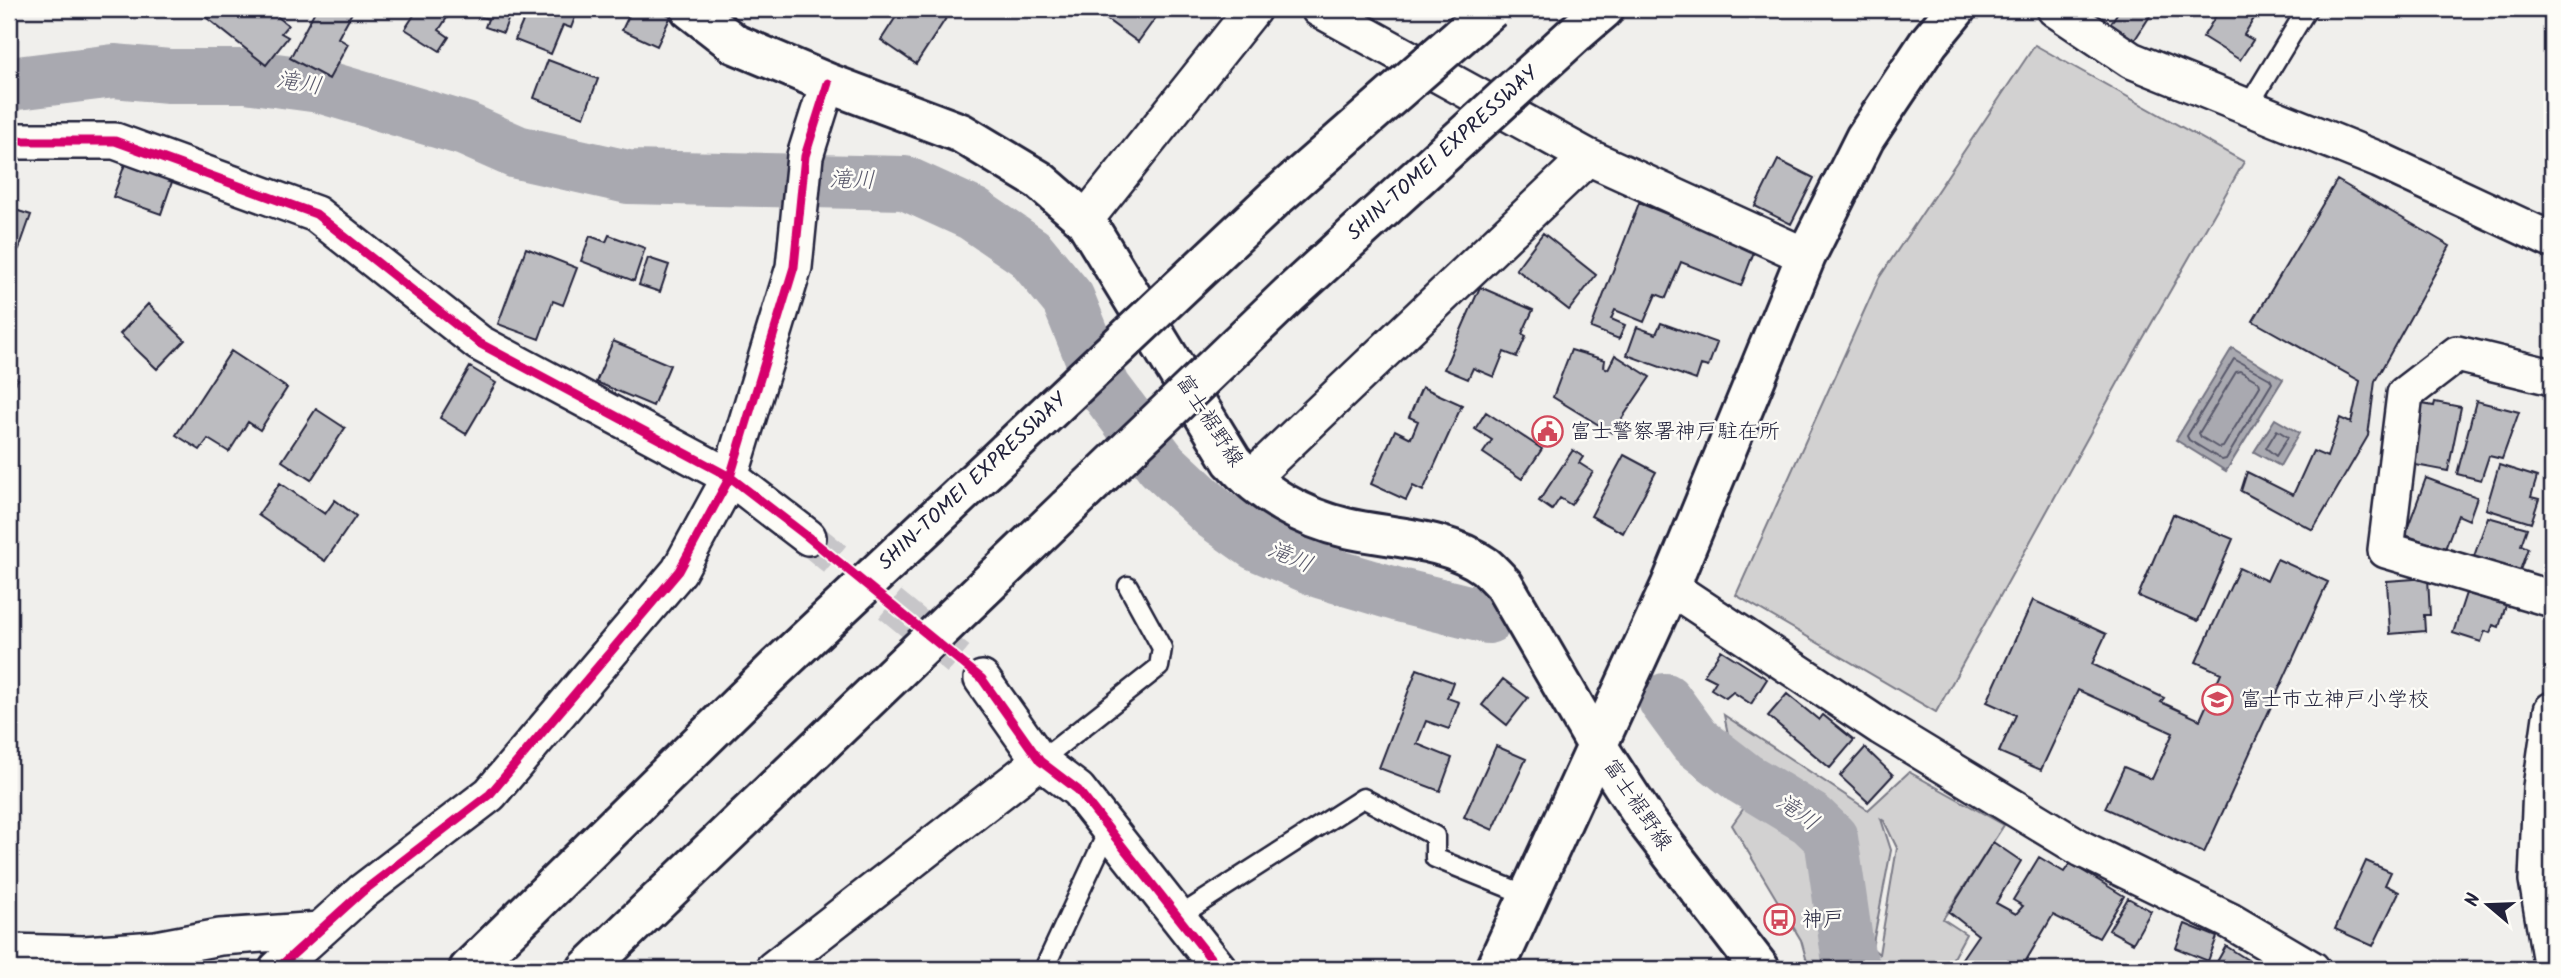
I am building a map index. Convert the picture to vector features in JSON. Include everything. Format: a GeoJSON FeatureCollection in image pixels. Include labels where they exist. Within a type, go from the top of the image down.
{"type":"FeatureCollection","features":[{"type":"Feature","properties":{"kind":"main road","name":"富士裾野線"},"geometry":{"type":"LineString","coordinates":[[690,9],[735,44],[828,83],[961,133],[1039,180],[1084,220],[1232,461],[1249,480],[1297,512],[1343,528],[1446,548],[1484,566],[1504,585],[1598,747],[1647,822],[1748,964]]}},
{"type":"Feature","properties":{"kind":"main road","name":"SHIN-TOMEI EXPRESSWAY"},"geometry":{"type":"LineString","coordinates":[[469,969],[776,668],[1274,200],[1491,9]]}},
{"type":"Feature","properties":{"kind":"main road"},"geometry":{"type":"LineString","coordinates":[[1495,969],[1670,587],[1806,256],[1866,138],[1929,42],[1956,9]]}},
{"type":"Feature","properties":{"kind":"main road","name":"SHIN-TOMEI EXPRESSWAY"},"geometry":{"type":"LineString","coordinates":[[587,969],[1289,295],[1590,21]]}},
{"type":"Feature","properties":{"kind":"street"},"geometry":{"type":"LineString","coordinates":[[1084,220],[1253,9]]}},
{"type":"Feature","properties":{"kind":"street"},"geometry":{"type":"LineString","coordinates":[[1319,9],[1588,157],[1806,256]]}},
{"type":"Feature","properties":{"kind":"street"},"geometry":{"type":"LineString","coordinates":[[2055,9],[2131,60],[2379,160],[2551,237]]}},
{"type":"Feature","properties":{"kind":"street"},"geometry":{"type":"LineString","coordinates":[[277,969],[362,892],[490,793],[679,571],[730,477],[794,267],[805,156],[828,83]]}},
{"type":"Feature","properties":{"kind":"street"},"geometry":{"type":"LineString","coordinates":[[9,141],[115,141],[232,181],[316,214],[479,343],[730,477],[808,537]]}},
{"type":"Feature","properties":{"kind":"street"},"geometry":{"type":"LineString","coordinates":[[1249,480],[1588,157]]}},
{"type":"Feature","properties":{"kind":"street"},"geometry":{"type":"LineString","coordinates":[[2552,377],[2457,354],[2405,394],[2386,550],[2552,599]]}},
{"type":"Feature","properties":{"kind":"street"},"geometry":{"type":"LineString","coordinates":[[1670,587],[1881,727],[2082,849],[2230,921],[2301,967]]}},
{"type":"Feature","properties":{"kind":"street"},"geometry":{"type":"LineString","coordinates":[[982,680],[1040,761],[1078,790],[1219,969]]}},
{"type":"Feature","properties":{"kind":"street"},"geometry":{"type":"LineString","coordinates":[[2552,710],[2537,880],[2552,969]]}},
{"type":"Feature","properties":{"kind":"street"},"geometry":{"type":"LineString","coordinates":[[773,969],[1040,761]]}},
{"type":"Feature","properties":{"kind":"street"},"geometry":{"type":"LineString","coordinates":[[9,952],[120,952],[156,949],[220,937],[320,930]]}},
{"type":"Feature","properties":{"kind":"lane"},"geometry":{"type":"LineString","coordinates":[[2247,108],[2307,9]]}},
{"type":"Feature","properties":{"kind":"lane"},"geometry":{"type":"LineString","coordinates":[[1040,761],[1159,667],[1161,648],[1128,586]]}},
{"type":"Feature","properties":{"kind":"lane"},"geometry":{"type":"LineString","coordinates":[[1178,917],[1363,798],[1435,836],[1435,858],[1529,897]]}},
{"type":"Feature","properties":{"kind":"lane"},"geometry":{"type":"LineString","coordinates":[[1044,969],[1108,828]]}},
{"type":"Feature","properties":{"kind":"shaded area"},"geometry":{"type":"Polygon","coordinates":[[[2035,45],[2244,162],[2130,361],[1936,712],[1736,595],[1879,278],[2035,45]]]}},
{"type":"Feature","properties":{"kind":"shaded area"},"geometry":{"type":"Polygon","coordinates":[[[1724,715],[1868,810],[1909,772],[2004,825],[1943,919],[1966,934],[1947,969],[1900,969],[1894,965],[1898,969],[1809,969],[1801,940],[1732,825],[1760,785],[1729,739],[1724,715]],[[1881,819],[1891,850],[1872,948],[1879,954],[1897,848],[1881,819]]]}},
{"type":"Feature","properties":{"kind":"water"},"geometry":{"type":"Polygon","coordinates":[[[2232,348],[2283,379],[2226,471],[2176,440],[2232,348]]]}},
{"type":"Feature","properties":{"kind":"water"},"geometry":{"type":"Polygon","coordinates":[[[2275,419],[2299,433],[2280,466],[2254,452],[2275,419]]]}},
{"type":"Feature","properties":{"kind":"building"},"geometry":{"type":"Polygon","coordinates":[[[214,9],[268,9],[288,25],[281,33],[288,37],[266,65],[207,18],[214,9]]]}},
{"type":"Feature","properties":{"kind":"building"},"geometry":{"type":"Polygon","coordinates":[[[316,9],[354,9],[338,38],[348,44],[329,79],[290,58],[316,9]]]}},
{"type":"Feature","properties":{"kind":"building"},"geometry":{"type":"Polygon","coordinates":[[[418,9],[443,9],[450,13],[439,30],[449,37],[440,51],[405,29],[418,9]]]}},
{"type":"Feature","properties":{"kind":"building"},"geometry":{"type":"Polygon","coordinates":[[[472,9],[512,9],[503,33],[485,27],[488,19],[471,13],[472,9]]]}},
{"type":"Feature","properties":{"kind":"building"},"geometry":{"type":"Polygon","coordinates":[[[528,9],[578,9],[571,28],[563,25],[551,54],[515,40],[528,9]]]}},
{"type":"Feature","properties":{"kind":"building"},"geometry":{"type":"Polygon","coordinates":[[[632,9],[655,9],[671,16],[657,46],[622,30],[632,9]]]}},
{"type":"Feature","properties":{"kind":"building"},"geometry":{"type":"Polygon","coordinates":[[[901,9],[952,9],[916,64],[881,40],[901,9]]]}},
{"type":"Feature","properties":{"kind":"building"},"geometry":{"type":"Polygon","coordinates":[[[1108,9],[1162,9],[1138,42],[1102,16],[1108,9]]]}},
{"type":"Feature","properties":{"kind":"building"},"geometry":{"type":"Polygon","coordinates":[[[2120,9],[2139,9],[2150,16],[2134,41],[2109,26],[2120,9]]]}},
{"type":"Feature","properties":{"kind":"building"},"geometry":{"type":"Polygon","coordinates":[[[2220,9],[2247,9],[2256,15],[2244,35],[2253,40],[2240,60],[2203,37],[2220,9]]]}},
{"type":"Feature","properties":{"kind":"building"},"geometry":{"type":"Polygon","coordinates":[[[548,60],[598,79],[584,117],[534,98],[548,60]]]}},
{"type":"Feature","properties":{"kind":"building"},"geometry":{"type":"Polygon","coordinates":[[[128,156],[175,173],[161,214],[113,197],[128,156]]]}},
{"type":"Feature","properties":{"kind":"building"},"geometry":{"type":"Polygon","coordinates":[[[1778,160],[1814,178],[1791,224],[1755,206],[1778,160]]]}},
{"type":"Feature","properties":{"kind":"building"},"geometry":{"type":"Polygon","coordinates":[[[2337,180],[2450,246],[2375,381],[2368,436],[2313,530],[2241,491],[2247,472],[2293,495],[2313,451],[2327,457],[2340,418],[2351,423],[2360,381],[2253,321],[2337,180]]]}},
{"type":"Feature","properties":{"kind":"building"},"geometry":{"type":"Polygon","coordinates":[[[1639,203],[1755,249],[1741,286],[1681,262],[1666,298],[1656,294],[1644,322],[1615,310],[1611,319],[1625,325],[1619,339],[1591,328],[1639,203]]]}},
{"type":"Feature","properties":{"kind":"building"},"geometry":{"type":"Polygon","coordinates":[[[9,208],[31,215],[19,249],[13,245],[9,258],[9,208]]]}},
{"type":"Feature","properties":{"kind":"building"},"geometry":{"type":"Polygon","coordinates":[[[1543,233],[1596,275],[1569,310],[1516,269],[1543,233]]]}},
{"type":"Feature","properties":{"kind":"building"},"geometry":{"type":"Polygon","coordinates":[[[609,235],[645,248],[634,281],[581,261],[590,236],[606,242],[609,235]]]}},
{"type":"Feature","properties":{"kind":"building"},"geometry":{"type":"Polygon","coordinates":[[[526,248],[577,268],[563,305],[553,301],[539,339],[498,324],[526,248]]]}},
{"type":"Feature","properties":{"kind":"building"},"geometry":{"type":"Polygon","coordinates":[[[648,258],[669,265],[660,292],[639,285],[648,258]]]}},
{"type":"Feature","properties":{"kind":"building"},"geometry":{"type":"Polygon","coordinates":[[[1480,287],[1533,310],[1522,334],[1526,336],[1517,357],[1504,352],[1494,377],[1473,368],[1468,379],[1444,369],[1480,287]]]}},
{"type":"Feature","properties":{"kind":"building"},"geometry":{"type":"Polygon","coordinates":[[[148,304],[185,340],[157,369],[120,334],[148,304]]]}},
{"type":"Feature","properties":{"kind":"building"},"geometry":{"type":"Polygon","coordinates":[[[1661,323],[1717,343],[1708,367],[1701,365],[1696,380],[1627,355],[1637,327],[1656,334],[1661,323]]]}},
{"type":"Feature","properties":{"kind":"building"},"geometry":{"type":"Polygon","coordinates":[[[613,341],[670,365],[653,406],[596,382],[613,341]]]}},
{"type":"Feature","properties":{"kind":"building"},"geometry":{"type":"Polygon","coordinates":[[[1571,350],[1605,360],[1604,367],[1608,369],[1615,355],[1650,377],[1612,433],[1553,397],[1571,350]]]}},
{"type":"Feature","properties":{"kind":"building"},"geometry":{"type":"Polygon","coordinates":[[[231,351],[287,388],[260,430],[248,422],[229,452],[208,439],[200,450],[176,435],[231,351]]]}},
{"type":"Feature","properties":{"kind":"building"},"geometry":{"type":"Polygon","coordinates":[[[470,367],[496,383],[466,434],[440,418],[470,367]]]}},
{"type":"Feature","properties":{"kind":"building"},"geometry":{"type":"Polygon","coordinates":[[[9,374],[18,379],[9,394],[9,374]]]}},
{"type":"Feature","properties":{"kind":"building"},"geometry":{"type":"Polygon","coordinates":[[[1422,387],[1462,405],[1423,491],[1413,486],[1406,500],[1371,484],[1395,430],[1411,438],[1418,421],[1409,417],[1422,387]]]}},
{"type":"Feature","properties":{"kind":"building"},"geometry":{"type":"Polygon","coordinates":[[[2476,401],[2519,412],[2502,459],[2489,456],[2481,480],[2457,474],[2476,401]]]}},
{"type":"Feature","properties":{"kind":"building"},"geometry":{"type":"Polygon","coordinates":[[[2435,402],[2461,407],[2448,471],[2410,464],[2422,404],[2434,406],[2435,402]]]}},
{"type":"Feature","properties":{"kind":"building"},"geometry":{"type":"Polygon","coordinates":[[[316,409],[345,428],[311,480],[282,461],[316,409]]]}},
{"type":"Feature","properties":{"kind":"building"},"geometry":{"type":"Polygon","coordinates":[[[1486,412],[1542,449],[1522,479],[1483,453],[1492,440],[1475,429],[1486,412]]]}},
{"type":"Feature","properties":{"kind":"building"},"geometry":{"type":"Polygon","coordinates":[[[1573,450],[1583,457],[1579,463],[1593,472],[1571,505],[1560,498],[1552,510],[1539,501],[1573,450]]]}},
{"type":"Feature","properties":{"kind":"building"},"geometry":{"type":"Polygon","coordinates":[[[1624,455],[1656,472],[1623,533],[1591,516],[1624,455]]]}},
{"type":"Feature","properties":{"kind":"building"},"geometry":{"type":"Polygon","coordinates":[[[2499,465],[2537,477],[2531,497],[2539,499],[2531,523],[2486,509],[2499,465]]]}},
{"type":"Feature","properties":{"kind":"building"},"geometry":{"type":"Polygon","coordinates":[[[2426,478],[2477,497],[2469,520],[2458,515],[2445,549],[2405,535],[2426,478]]]}},
{"type":"Feature","properties":{"kind":"building"},"geometry":{"type":"Polygon","coordinates":[[[280,483],[325,514],[335,500],[356,516],[325,561],[258,515],[280,483]]]}},
{"type":"Feature","properties":{"kind":"building"},"geometry":{"type":"Polygon","coordinates":[[[2173,514],[2233,539],[2198,621],[2138,596],[2173,514]]]}},
{"type":"Feature","properties":{"kind":"building"},"geometry":{"type":"Polygon","coordinates":[[[2488,517],[2527,528],[2521,545],[2528,548],[2519,573],[2473,559],[2488,517]]]}},
{"type":"Feature","properties":{"kind":"building"},"geometry":{"type":"Polygon","coordinates":[[[2277,559],[2328,582],[2204,853],[2105,808],[2124,767],[2152,779],[2173,733],[2078,690],[2041,770],[1999,752],[2016,715],[1987,702],[2033,600],[2106,634],[2092,664],[2164,698],[2161,702],[2200,720],[2221,673],[2196,662],[2239,568],[2267,581],[2277,559]]]}},
{"type":"Feature","properties":{"kind":"building"},"geometry":{"type":"Polygon","coordinates":[[[2428,578],[2430,615],[2424,615],[2425,631],[2390,634],[2387,581],[2428,578]]]}},
{"type":"Feature","properties":{"kind":"building"},"geometry":{"type":"Polygon","coordinates":[[[2466,593],[2506,605],[2499,627],[2493,625],[2490,633],[2485,631],[2481,642],[2453,633],[2466,593]]]}},
{"type":"Feature","properties":{"kind":"building"},"geometry":{"type":"Polygon","coordinates":[[[1721,650],[1767,679],[1751,704],[1733,692],[1726,698],[1711,689],[1716,681],[1704,675],[1721,650]]]}},
{"type":"Feature","properties":{"kind":"building"},"geometry":{"type":"Polygon","coordinates":[[[1417,669],[1453,682],[1447,698],[1459,702],[1449,729],[1426,721],[1417,744],[1452,758],[1440,791],[1379,768],[1417,669]]]}},
{"type":"Feature","properties":{"kind":"building"},"geometry":{"type":"Polygon","coordinates":[[[1503,679],[1528,698],[1507,725],[1482,705],[1503,679]]]}},
{"type":"Feature","properties":{"kind":"building"},"geometry":{"type":"Polygon","coordinates":[[[1787,694],[1819,720],[1823,715],[1854,740],[1830,768],[1768,716],[1787,694]]]}},
{"type":"Feature","properties":{"kind":"building"},"geometry":{"type":"Polygon","coordinates":[[[1496,746],[1526,759],[1493,830],[1464,817],[1496,746]]]}},
{"type":"Feature","properties":{"kind":"building"},"geometry":{"type":"Polygon","coordinates":[[[1865,748],[1893,775],[1868,802],[1840,776],[1865,748]]]}},
{"type":"Feature","properties":{"kind":"building"},"geometry":{"type":"Polygon","coordinates":[[[1993,842],[2021,861],[1996,903],[2016,914],[2023,906],[2013,900],[2039,857],[2064,872],[2070,863],[2124,896],[2099,938],[2053,915],[2021,969],[1956,967],[1978,935],[1949,912],[1993,842]]]}},
{"type":"Feature","properties":{"kind":"building"},"geometry":{"type":"Polygon","coordinates":[[[2366,861],[2391,872],[2385,885],[2399,892],[2373,946],[2335,929],[2366,861]]]}},
{"type":"Feature","properties":{"kind":"building"},"geometry":{"type":"Polygon","coordinates":[[[2128,898],[2151,911],[2133,943],[2109,930],[2128,898]]]}},
{"type":"Feature","properties":{"kind":"building"},"geometry":{"type":"Polygon","coordinates":[[[2185,924],[2217,937],[2208,961],[2176,948],[2185,924]]]}},
{"type":"Feature","properties":{"kind":"building"},"geometry":{"type":"Polygon","coordinates":[[[2226,946],[2254,964],[2250,969],[2214,967],[2226,946]]]}},
{"type":"Feature","properties":{"kind":"waterway","name":"滝川"},"geometry":{"type":"LineString","coordinates":[[9,84],[114,71],[169,76],[246,76],[320,86],[465,129],[517,152],[628,177],[905,183],[973,214],[1030,253],[1068,299],[1104,388],[1162,465],[1215,514],[1257,544],[1322,572],[1488,617]]}},
{"type":"Feature","properties":{"kind":"waterway","name":"滝川"},"geometry":{"type":"LineString","coordinates":[[1665,700],[1695,741],[1743,778],[1811,819],[1831,838],[1848,955],[1854,969]]}},
{"type":"Feature","properties":{"kind":"tunnel"},"geometry":{"type":"LineString","coordinates":[[808,537],[982,679]]}},
{"type":"Feature","properties":{"kind":"cycle path"},"geometry":{"type":"LineString","coordinates":[[277,969],[362,892],[490,794],[679,571],[730,477],[794,267],[805,156],[828,83]]}},
{"type":"Feature","properties":{"kind":"cycle path"},"geometry":{"type":"LineString","coordinates":[[9,141],[115,141],[316,214],[479,343],[730,477],[982,679],[1040,761],[1078,790],[1219,969]]}},
{"type":"Feature","properties":{"kind":"place","name":"富士警察署神戸駐在所"},"geometry":{"type":"Point","coordinates":[1547,432]}},
{"type":"Feature","properties":{"kind":"place","name":"富士市立神戸小学校"},"geometry":{"type":"Point","coordinates":[2217,700]}},
{"type":"Feature","properties":{"kind":"place","name":"神戸"},"geometry":{"type":"Point","coordinates":[1779,920]}}]}
